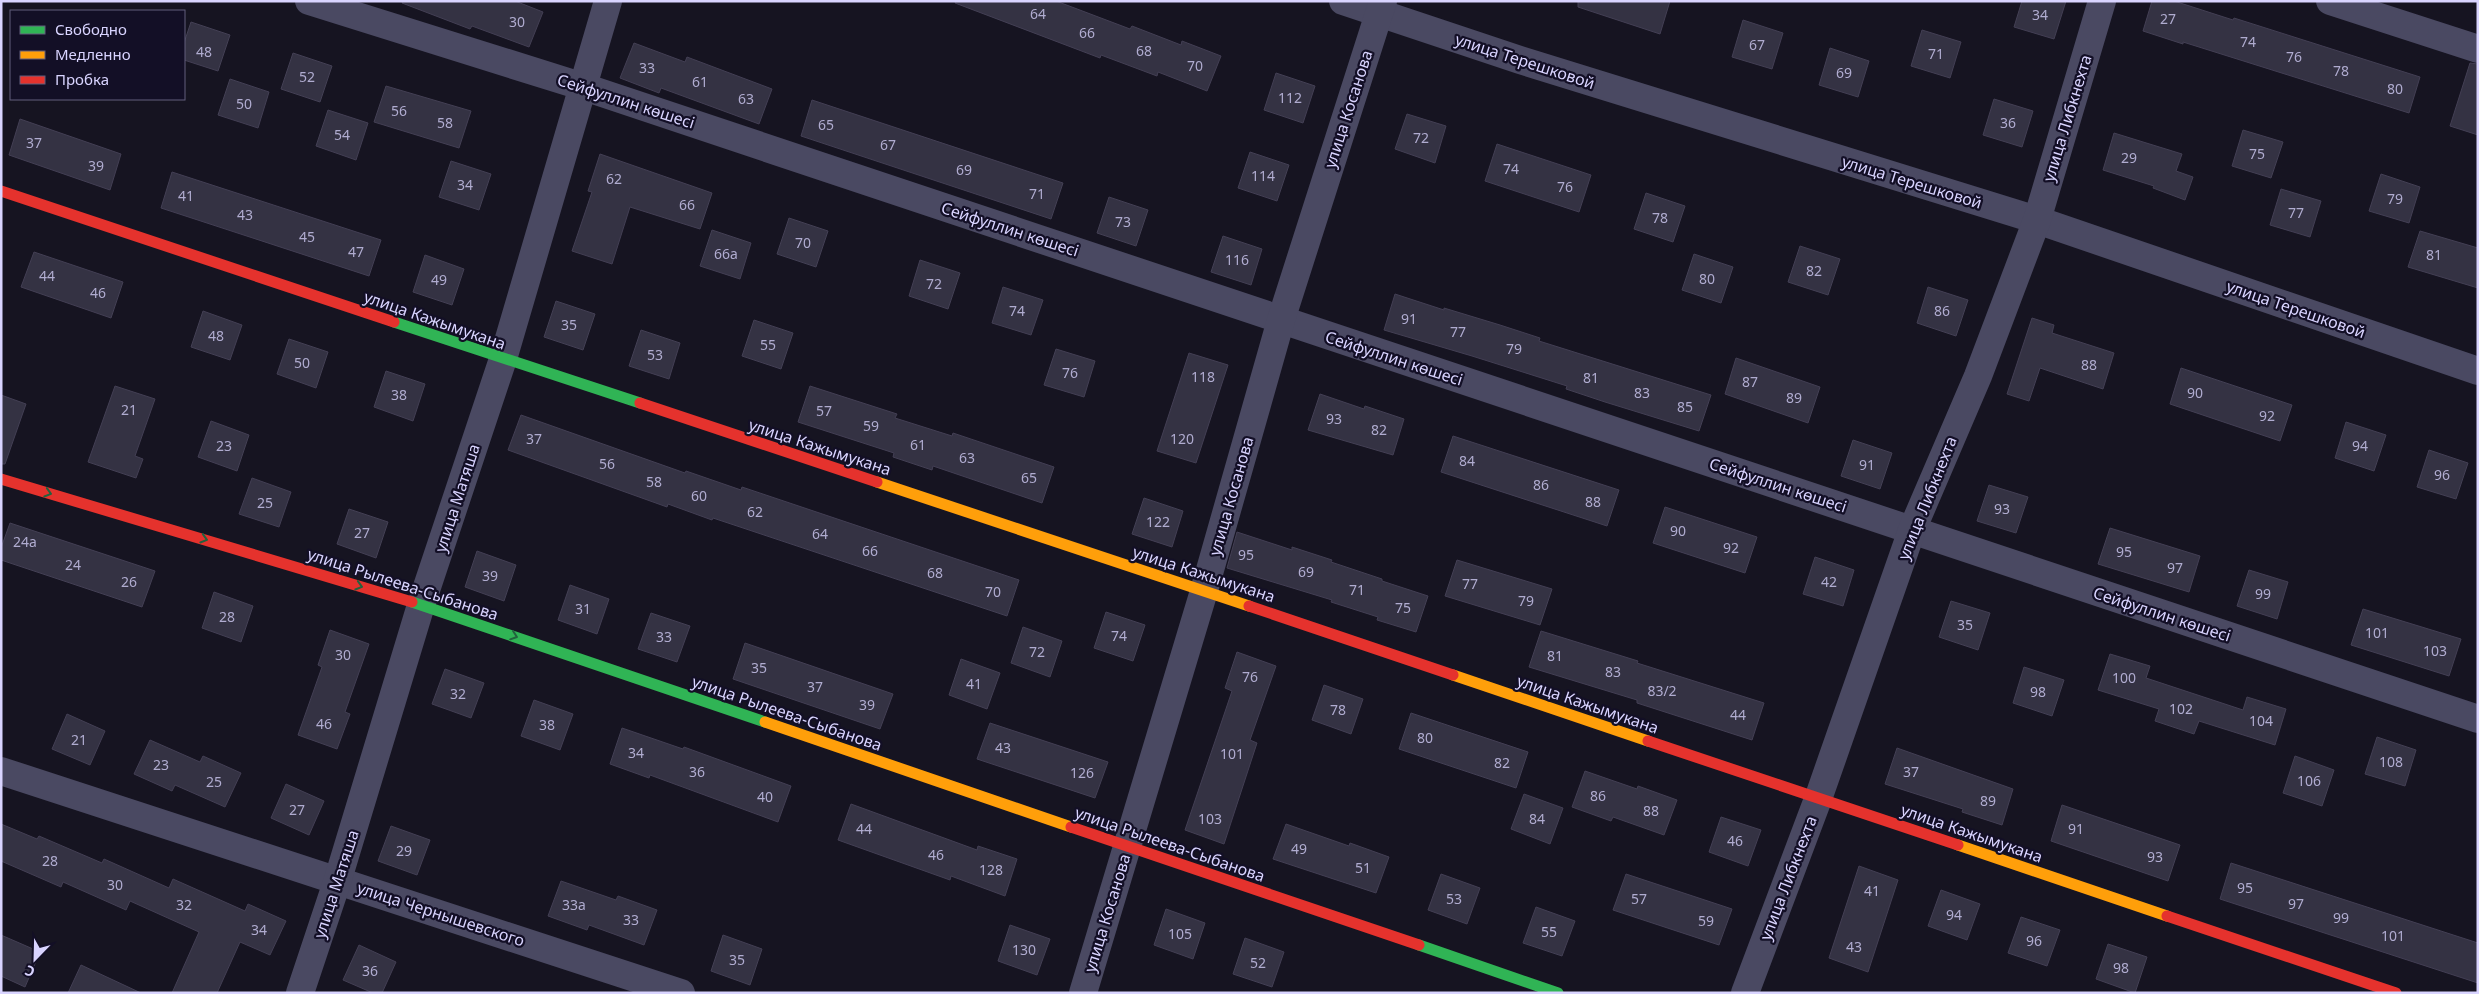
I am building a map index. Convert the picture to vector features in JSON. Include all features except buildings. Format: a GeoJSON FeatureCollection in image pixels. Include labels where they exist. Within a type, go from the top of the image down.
{"type":"FeatureCollection","features":[{"type":"Feature","properties":{"kind":"street","name":"Сейфуллин көшесі"},"geometry":{"type":"LineString","coordinates":[[309,1],[584,87],[2478,719]]}},
{"type":"Feature","properties":{"kind":"street","name":"улица Матяша"},"geometry":{"type":"LineString","coordinates":[[300,993],[338,879],[421,605],[503,359],[608,1]]}},
{"type":"Feature","properties":{"kind":"street","name":"улица Терешковой"},"geometry":{"type":"LineString","coordinates":[[1343,1],[1381,7],[1520,60],[2036,220],[2478,370]]}},
{"type":"Feature","properties":{"kind":"street","name":"улица Либкнехта"},"geometry":{"type":"LineString","coordinates":[[1745,993],[1818,799],[1912,530],[1978,376],[2036,220],[2102,1]]}},
{"type":"Feature","properties":{"kind":"street"},"geometry":{"type":"LineString","coordinates":[[2330,1],[2478,48]]}},
{"type":"Feature","properties":{"kind":"street","name":"улица Косанова"},"geometry":{"type":"LineString","coordinates":[[1083,993],[1204,591],[1281,320],[1381,7]]}},
{"type":"Feature","properties":{"kind":"street","name":"улица Кажымукана"},"geometry":{"type":"LineString","coordinates":[[1,191],[1204,591],[2396,993]]}},
{"type":"Feature","properties":{"kind":"street","name":"улица Рылеева-Сыбанова"},"geometry":{"type":"LineString","coordinates":[[1,478],[421,605],[1558,993]]}},
{"type":"Feature","properties":{"kind":"street","name":"улица Чернышевского"},"geometry":{"type":"LineString","coordinates":[[1,771],[338,879],[681,993]]}},
{"type":"Feature","properties":{"kind":"traffic: fast"},"geometry":{"type":"LineString","coordinates":[[394,322],[640,403]]}},
{"type":"Feature","properties":{"kind":"traffic: fast"},"geometry":{"type":"LineString","coordinates":[[412,602],[765,722]]}},
{"type":"Feature","properties":{"kind":"traffic: fast"},"geometry":{"type":"LineString","coordinates":[[1419,945],[1558,993]]}},
{"type":"Feature","properties":{"kind":"traffic: slow"},"geometry":{"type":"LineString","coordinates":[[877,482],[1249,606]]}},
{"type":"Feature","properties":{"kind":"traffic: slow"},"geometry":{"type":"LineString","coordinates":[[1453,675],[1648,741]]}},
{"type":"Feature","properties":{"kind":"traffic: slow"},"geometry":{"type":"LineString","coordinates":[[765,722],[1071,827]]}},
{"type":"Feature","properties":{"kind":"traffic: slow"},"geometry":{"type":"LineString","coordinates":[[1958,845],[2167,916]]}},
{"type":"Feature","properties":{"kind":"traffic: jam"},"geometry":{"type":"LineString","coordinates":[[1,191],[394,322]]}},
{"type":"Feature","properties":{"kind":"traffic: jam"},"geometry":{"type":"LineString","coordinates":[[640,403],[877,482]]}},
{"type":"Feature","properties":{"kind":"traffic: jam"},"geometry":{"type":"LineString","coordinates":[[1,479],[412,602]]}},
{"type":"Feature","properties":{"kind":"traffic: jam"},"geometry":{"type":"LineString","coordinates":[[1249,606],[1453,675]]}},
{"type":"Feature","properties":{"kind":"traffic: jam"},"geometry":{"type":"LineString","coordinates":[[1648,741],[1958,845]]}},
{"type":"Feature","properties":{"kind":"traffic: jam"},"geometry":{"type":"LineString","coordinates":[[1071,827],[1419,945]]}},
{"type":"Feature","properties":{"kind":"traffic: jam"},"geometry":{"type":"LineString","coordinates":[[2167,916],[2396,993]]}}]}
